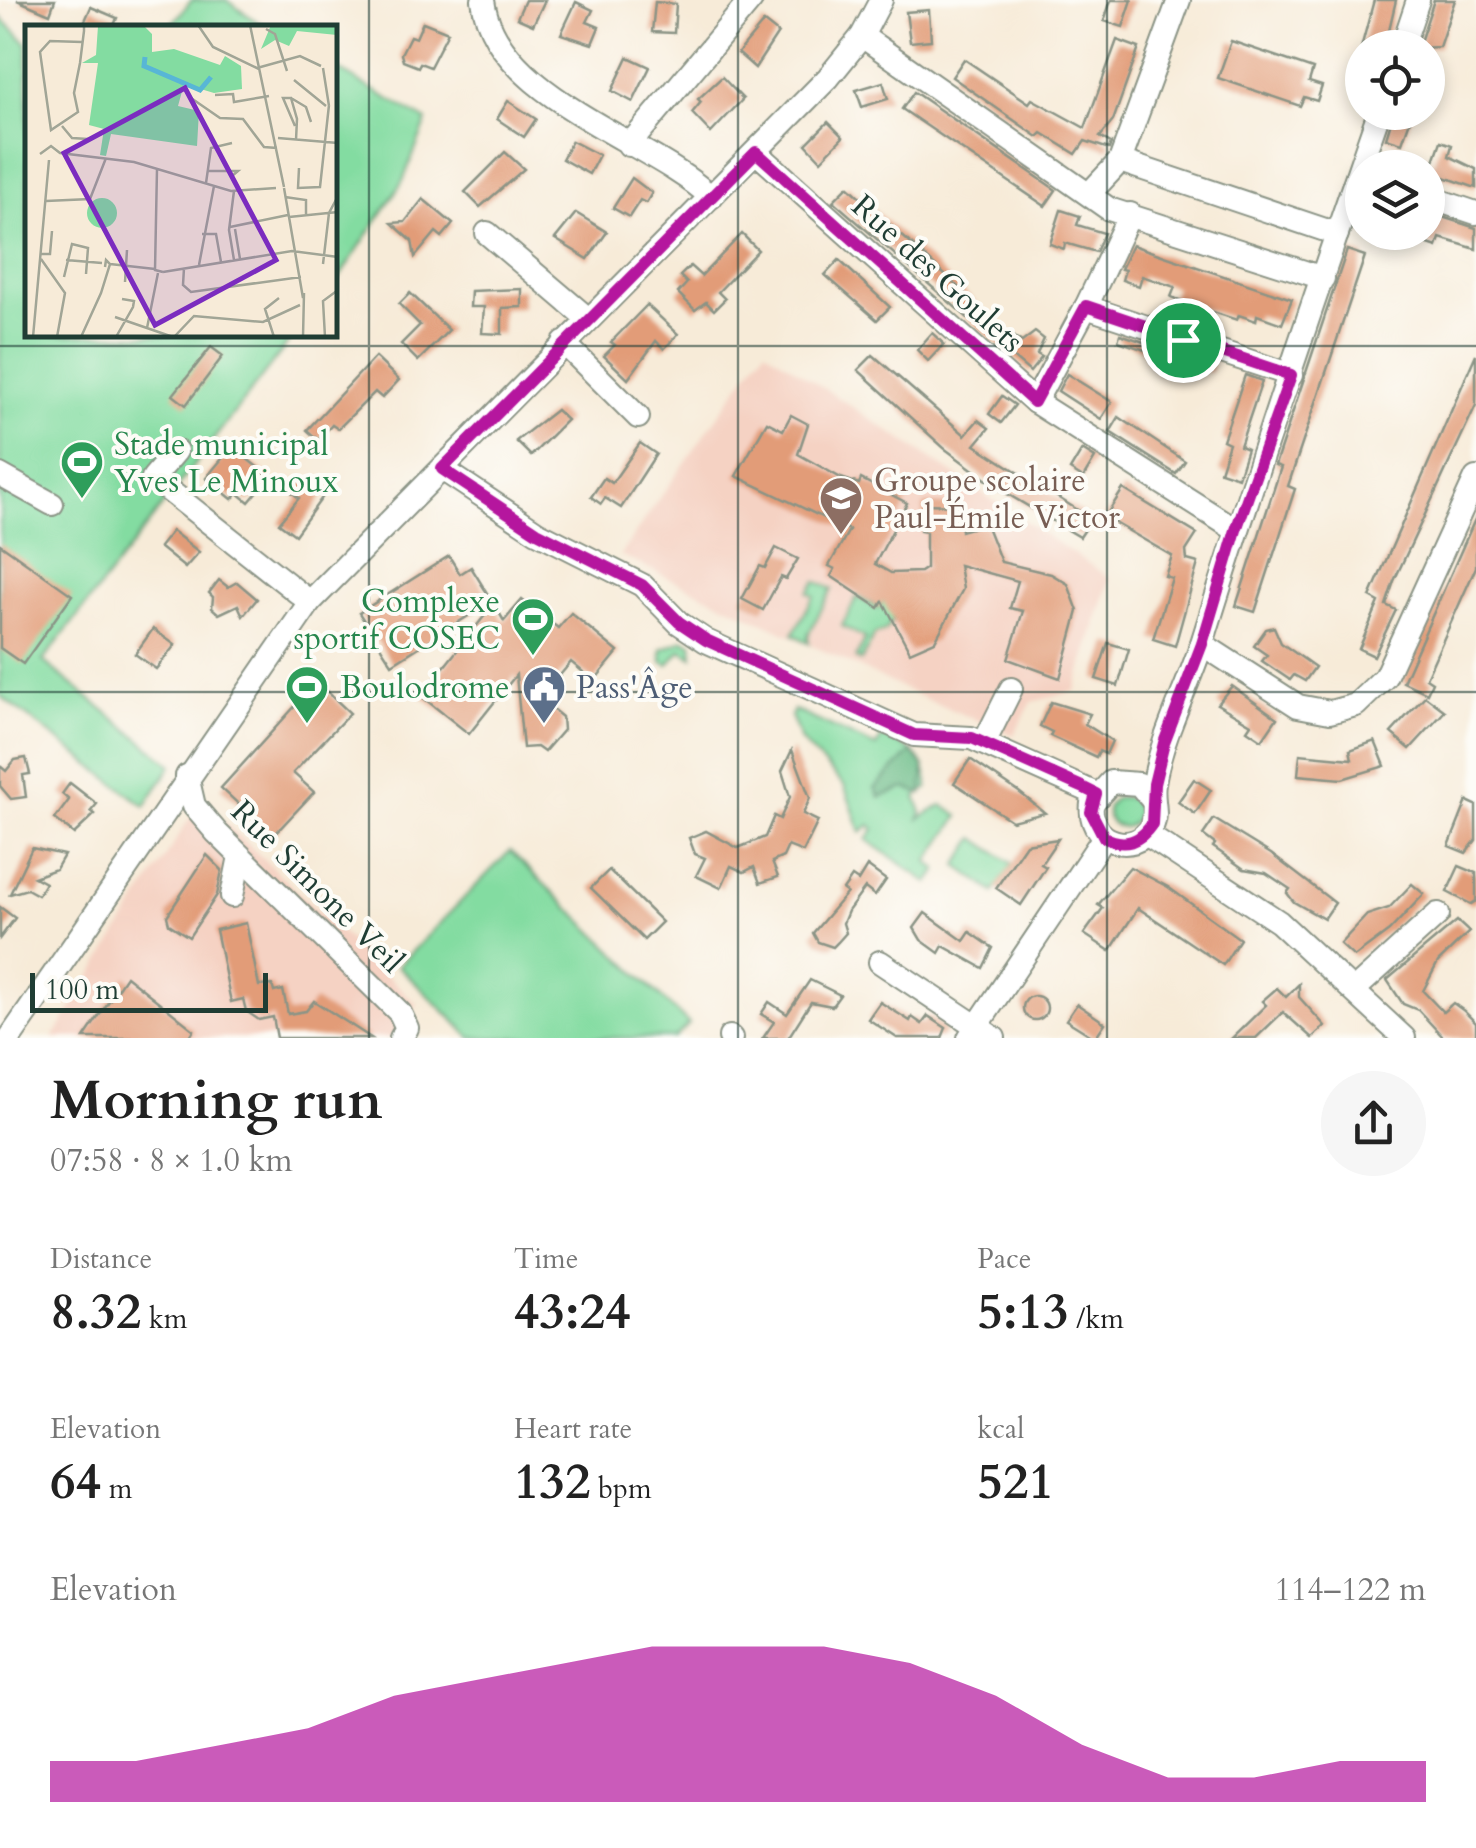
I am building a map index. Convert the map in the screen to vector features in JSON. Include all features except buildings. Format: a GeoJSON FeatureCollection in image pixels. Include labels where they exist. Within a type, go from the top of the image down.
{"type":"FeatureCollection","features":[{"type":"Feature","properties":{"kind":"street"},"geometry":{"type":"LineString","coordinates":[[483,0],[493,33],[512,58],[573,110],[711,198]]}},
{"type":"Feature","properties":{"kind":"street"},"geometry":{"type":"LineString","coordinates":[[629,145],[750,0]]}},
{"type":"Feature","properties":{"kind":"street"},"geometry":{"type":"LineString","coordinates":[[10,1038],[310,602],[756,152],[862,36],[881,0]]}},
{"type":"Feature","properties":{"kind":"street"},"geometry":{"type":"LineString","coordinates":[[1097,188],[1120,161],[1178,0]]}},
{"type":"Feature","properties":{"kind":"street"},"geometry":{"type":"LineString","coordinates":[[1408,30],[1418,0]]}},
{"type":"Feature","properties":{"kind":"street"},"geometry":{"type":"LineString","coordinates":[[862,36],[1097,188],[1109,208],[1323,278]]}},
{"type":"Feature","properties":{"kind":"street","name":"Rue des Goulets"},"geometry":{"type":"LineString","coordinates":[[756,152],[1034,402],[1236,530]]}},
{"type":"Feature","properties":{"kind":"street"},"geometry":{"type":"LineString","coordinates":[[1120,161],[1337,234]]}},
{"type":"Feature","properties":{"kind":"street"},"geometry":{"type":"LineString","coordinates":[[1445,203],[1476,213]]}},
{"type":"Feature","properties":{"kind":"street"},"geometry":{"type":"LineString","coordinates":[[1034,402],[1086,306],[1126,212]]}},
{"type":"Feature","properties":{"kind":"street"},"geometry":{"type":"LineString","coordinates":[[1153,801],[1139,784],[1128,780],[1111,782],[1096,794],[1091,812],[1104,837],[1121,844],[1146,834],[1152,824],[1164,743],[1202,644],[1236,530],[1345,213]]}},
{"type":"Feature","properties":{"kind":"street"},"geometry":{"type":"LineString","coordinates":[[487,233],[588,319]]}},
{"type":"Feature","properties":{"kind":"street"},"geometry":{"type":"LineString","coordinates":[[1086,306],[1291,375]]}},
{"type":"Feature","properties":{"kind":"street"},"geometry":{"type":"LineString","coordinates":[[564,343],[638,417]]}},
{"type":"Feature","properties":{"kind":"street"},"geometry":{"type":"LineString","coordinates":[[176,452],[152,478],[310,602]]}},
{"type":"Feature","properties":{"kind":"street"},"geometry":{"type":"LineString","coordinates":[[442,469],[537,532],[642,585],[679,622],[706,640],[914,735],[972,738],[1096,794]]}},
{"type":"Feature","properties":{"kind":"street"},"geometry":{"type":"LineString","coordinates":[[0,475],[52,504]]}},
{"type":"Feature","properties":{"kind":"street"},"geometry":{"type":"LineString","coordinates":[[1202,644],[1298,706],[1330,712],[1356,706],[1385,678],[1476,478]]}},
{"type":"Feature","properties":{"kind":"street"},"geometry":{"type":"LineString","coordinates":[[984,744],[1012,689]]}},
{"type":"Feature","properties":{"kind":"street"},"geometry":{"type":"LineString","coordinates":[[1128,780],[1164,743]]}},
{"type":"Feature","properties":{"kind":"street","name":"Rue Simone Veil"},"geometry":{"type":"LineString","coordinates":[[187,776],[194,806],[400,1013],[407,1028],[401,1038]]}},
{"type":"Feature","properties":{"kind":"street"},"geometry":{"type":"LineString","coordinates":[[1146,834],[1279,922],[1404,1038]]}},
{"type":"Feature","properties":{"kind":"street"},"geometry":{"type":"LineString","coordinates":[[880,962],[980,1034],[1104,837]]}},
{"type":"Feature","properties":{"kind":"street"},"geometry":{"type":"LineString","coordinates":[[232,896],[240,856]]}},
{"type":"Feature","properties":{"kind":"street"},"geometry":{"type":"LineString","coordinates":[[1354,990],[1438,914]]}},
{"type":"Feature","properties":{"kind":"street"},"geometry":{"type":"LineString","coordinates":[[20,1038],[47,988]]}},
{"type":"Feature","properties":{"kind":"shaded area","name":"Groupe scolaire Paul-Émile Victor"},"geometry":{"type":"Polygon","coordinates":[[[765,349],[1110,578],[1075,691],[1032,702],[1014,735],[934,703],[620,555],[765,349]]]}},
{"type":"Feature","properties":{"kind":"shaded area"},"geometry":{"type":"Polygon","coordinates":[[[201,800],[417,1004],[396,1038],[53,1038],[201,800]]]}},
{"type":"Feature","properties":{"kind":"green space"},"geometry":{"type":"Polygon","coordinates":[[[192,0],[226,0],[262,25],[171,25],[192,0]]]}},
{"type":"Feature","properties":{"kind":"green space","name":"Stade municipal Yves Le Minoux"},"geometry":{"type":"Polygon","coordinates":[[[0,17],[25,41],[25,338],[292,338],[43,661],[172,765],[145,806],[0,696],[0,17]]]}},
{"type":"Feature","properties":{"kind":"green space"},"geometry":{"type":"Polygon","coordinates":[[[338,70],[427,121],[403,181],[338,279],[338,70]]]}},
{"type":"Feature","properties":{"kind":"green space"},"geometry":{"type":"Polygon","coordinates":[[[816,581],[832,589],[808,635],[809,643],[793,634],[814,596],[808,592],[816,581]]]}},
{"type":"Feature","properties":{"kind":"green space"},"geometry":{"type":"Polygon","coordinates":[[[885,596],[897,614],[885,631],[875,634],[861,661],[856,658],[865,638],[842,626],[857,597],[878,608],[885,596]]]}},
{"type":"Feature","properties":{"kind":"green space"},"geometry":{"type":"Polygon","coordinates":[[[683,640],[692,643],[693,657],[681,650],[668,665],[662,662],[662,649],[683,640]]]}},
{"type":"Feature","properties":{"kind":"green space"},"geometry":{"type":"Polygon","coordinates":[[[794,710],[876,747],[882,736],[909,749],[920,760],[928,788],[916,797],[922,812],[919,819],[942,805],[959,816],[928,862],[938,870],[929,883],[867,840],[874,829],[870,825],[861,832],[844,785],[801,741],[791,716],[794,710]]]}},
{"type":"Feature","properties":{"kind":"green space"},"geometry":{"type":"Polygon","coordinates":[[[912,751],[924,767],[922,794],[905,788],[880,797],[875,788],[912,751]]]}},
{"type":"Feature","properties":{"kind":"green space"},"geometry":{"type":"Polygon","coordinates":[[[1122,797],[1133,801],[1137,812],[1133,823],[1122,827],[1111,823],[1107,812],[1111,801],[1122,797]]]}},
{"type":"Feature","properties":{"kind":"green space"},"geometry":{"type":"Polygon","coordinates":[[[975,838],[1013,864],[994,892],[957,866],[975,838]]]}},
{"type":"Feature","properties":{"kind":"green space"},"geometry":{"type":"Polygon","coordinates":[[[510,851],[689,1024],[675,1038],[472,1038],[398,966],[510,851]]]}},
{"type":"Feature","properties":{"kind":"place","name":"Stade municipal Yves Le Minoux"},"geometry":{"type":"Point","coordinates":[82,500]}},
{"type":"Feature","properties":{"kind":"place","name":"Groupe scolaire Paul-Émile Victor"},"geometry":{"type":"Point","coordinates":[841,536]}},
{"type":"Feature","properties":{"kind":"place","name":"Complexe sportif COSEC"},"geometry":{"type":"Point","coordinates":[533,657]}},
{"type":"Feature","properties":{"kind":"place","name":"Boulodrome"},"geometry":{"type":"Point","coordinates":[307,725]}},
{"type":"Feature","properties":{"kind":"place","name":"Pass'Âge"},"geometry":{"type":"Point","coordinates":[544,725]}},
{"type":"Feature","properties":{"kind":"route"},"geometry":{"type":"LineString","coordinates":[[756,152],[1034,402],[1086,306],[1183,340],[1291,375],[1236,530],[1202,644],[1164,743],[1154,784],[1152,824],[1146,834],[1130,843],[1112,842],[1097,830],[1091,812],[1096,794],[972,738],[914,735],[706,640],[679,622],[642,585],[537,532],[442,469],[756,152]]}}]}
